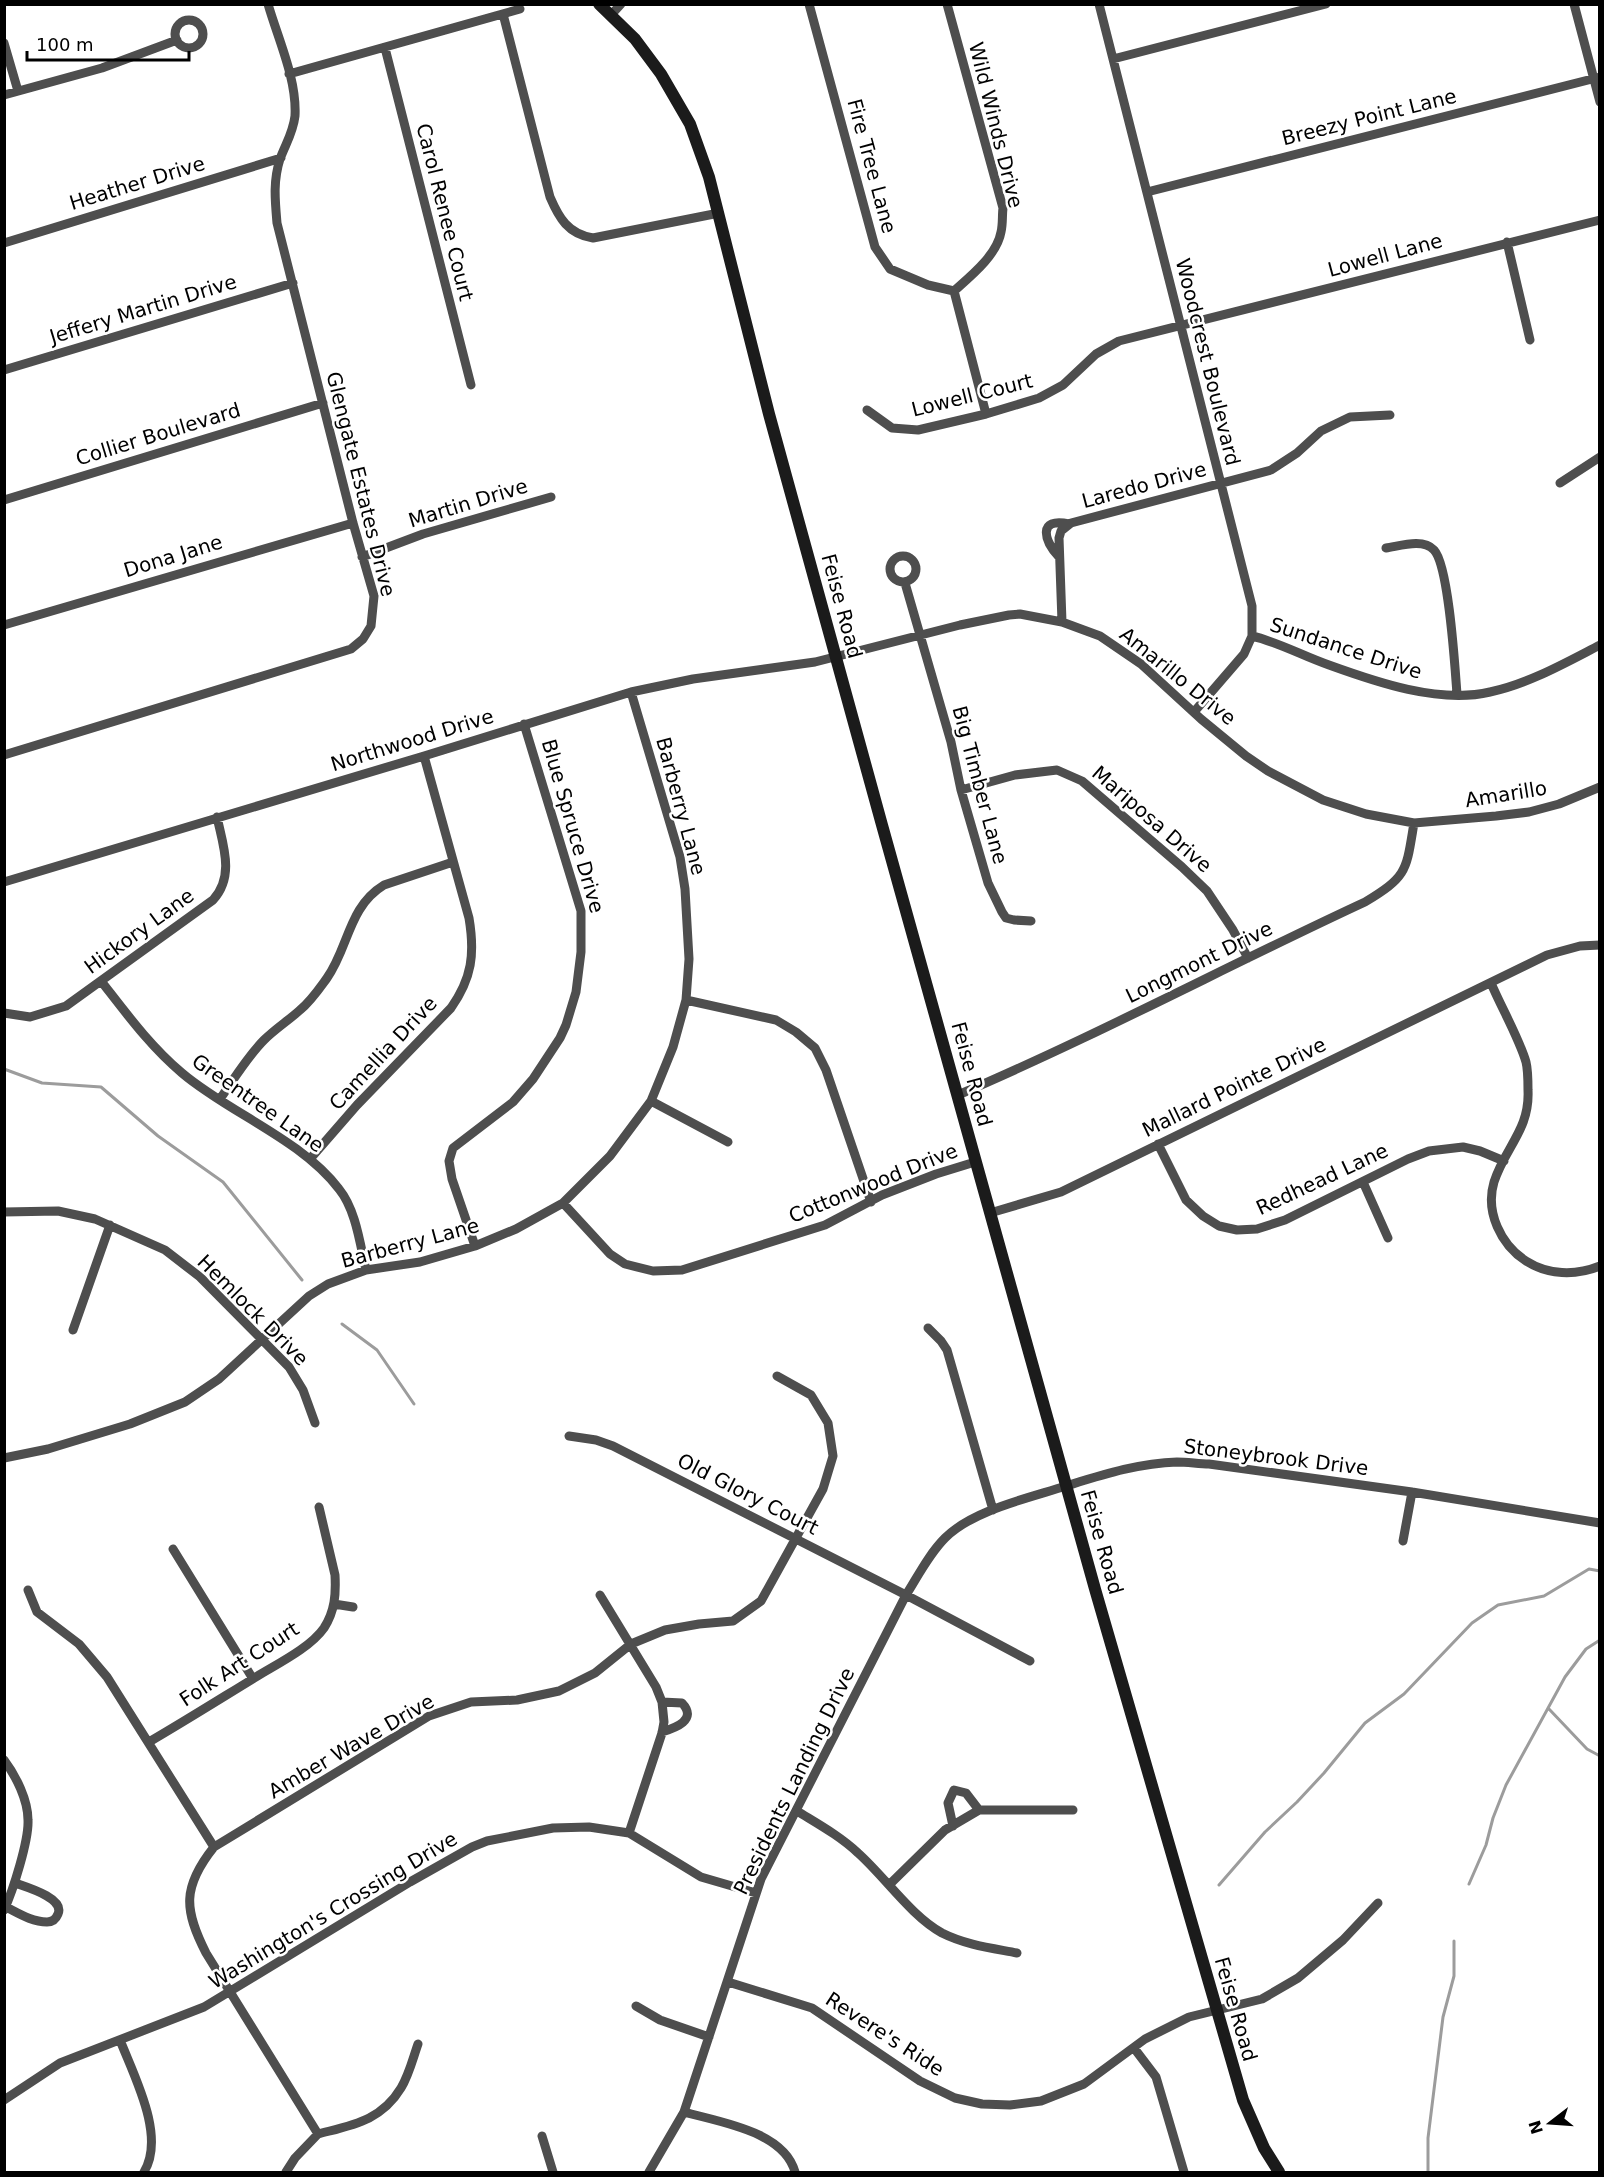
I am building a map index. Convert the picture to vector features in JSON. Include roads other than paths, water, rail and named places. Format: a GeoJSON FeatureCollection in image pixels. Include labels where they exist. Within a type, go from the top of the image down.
{"type":"FeatureCollection","features":[{"type":"Feature","properties":{"kind":"main road","name":"Feise Road"},"geometry":{"type":"LineString","coordinates":[[598,4],[635,39],[662,74],[676,97],[709,177],[769,414],[1066,1486],[1243,2100],[1264,2148],[1279,2172]]}},
{"type":"Feature","properties":{"kind":"street","name":"Glengate Estates Drive"},"geometry":{"type":"LineString","coordinates":[[4,755],[351,649],[366,635],[373,620],[374,596],[353,523],[277,223],[274,188],[281,158],[291,139],[295,116],[294,91],[268,4]]}},
{"type":"Feature","properties":{"kind":"street"},"geometry":{"type":"LineString","coordinates":[[611,15],[621,4]]}},
{"type":"Feature","properties":{"kind":"street","name":"Fire Tree Lane"},"geometry":{"type":"LineString","coordinates":[[809,4],[875,247],[890,268],[928,285],[954,291]]}},
{"type":"Feature","properties":{"kind":"street","name":"Wild Winds Drive"},"geometry":{"type":"LineString","coordinates":[[947,4],[1003,208],[1001,234],[994,249],[972,275],[954,291]]}},
{"type":"Feature","properties":{"kind":"street","name":"Woodcrest Boulevard"},"geometry":{"type":"LineString","coordinates":[[1099,4],[1252,606],[1252,636],[1244,654],[1194,712]]}},
{"type":"Feature","properties":{"kind":"street"},"geometry":{"type":"LineString","coordinates":[[1113,59],[1326,4]]}},
{"type":"Feature","properties":{"kind":"street"},"geometry":{"type":"LineString","coordinates":[[1574,4],[1597,77],[1599,102]]}},
{"type":"Feature","properties":{"kind":"street"},"geometry":{"type":"LineString","coordinates":[[289,74],[520,9]]}},
{"type":"Feature","properties":{"kind":"street"},"geometry":{"type":"LineString","coordinates":[[503,14],[550,197],[566,226],[584,237],[593,238],[718,213]]}},
{"type":"Feature","properties":{"kind":"street"},"geometry":{"type":"LineString","coordinates":[[4,95],[102,68],[177,40]]}},
{"type":"Feature","properties":{"kind":"street"},"geometry":{"type":"LineString","coordinates":[[4,43],[18,91]]}},
{"type":"Feature","properties":{"kind":"street","name":"Carol Renee Court"},"geometry":{"type":"LineString","coordinates":[[385,48],[471,385]]}},
{"type":"Feature","properties":{"kind":"street","name":"Breezy Point Lane"},"geometry":{"type":"LineString","coordinates":[[1147,192],[1597,77]]}},
{"type":"Feature","properties":{"kind":"street","name":"Heather Drive"},"geometry":{"type":"LineString","coordinates":[[4,243],[281,158]]}},
{"type":"Feature","properties":{"kind":"street","name":"Lowell Lane"},"geometry":{"type":"LineString","coordinates":[[1180,325],[1599,220]]}},
{"type":"Feature","properties":{"kind":"street"},"geometry":{"type":"LineString","coordinates":[[1507,242],[1530,340]]}},
{"type":"Feature","properties":{"kind":"street","name":"Jeffery Martin Drive"},"geometry":{"type":"LineString","coordinates":[[4,370],[292,283]]}},
{"type":"Feature","properties":{"kind":"street"},"geometry":{"type":"LineString","coordinates":[[954,291],[986,414]]}},
{"type":"Feature","properties":{"kind":"street","name":"Lowell Court"},"geometry":{"type":"LineString","coordinates":[[867,410],[892,428],[918,430],[986,414],[1039,399],[1063,385],[1096,354],[1119,341],[1180,325]]}},
{"type":"Feature","properties":{"kind":"street","name":"Collier Boulevard"},"geometry":{"type":"LineString","coordinates":[[4,500],[323,403]]}},
{"type":"Feature","properties":{"kind":"street","name":"Laredo Drive"},"geometry":{"type":"LineString","coordinates":[[1062,622],[1059,538],[1061,531],[1069,525],[1271,470],[1297,453],[1321,431],[1350,417],[1390,415]]}},
{"type":"Feature","properties":{"kind":"street"},"geometry":{"type":"LineString","coordinates":[[1560,483],[1599,457]]}},
{"type":"Feature","properties":{"kind":"street","name":"Martin Drive"},"geometry":{"type":"LineString","coordinates":[[362,556],[423,534],[551,497]]}},
{"type":"Feature","properties":{"kind":"street","name":"Laredo Drive"},"geometry":{"type":"LineString","coordinates":[[1059,557],[1046,540],[1046,531],[1057,522],[1069,525]]}},
{"type":"Feature","properties":{"kind":"street","name":"Dona Jane"},"geometry":{"type":"LineString","coordinates":[[4,625],[353,523]]}},
{"type":"Feature","properties":{"kind":"street"},"geometry":{"type":"LineString","coordinates":[[1386,548],[1422,543],[1435,550],[1444,579],[1454,642],[1457,694]]}},
{"type":"Feature","properties":{"kind":"street","name":"Big Timber Lane"},"geometry":{"type":"LineString","coordinates":[[905,583],[951,742],[961,789],[988,883],[1006,918],[1031,921]]}},
{"type":"Feature","properties":{"kind":"street","name":"Amarillo Drive"},"geometry":{"type":"LineString","coordinates":[[836,657],[1009,615],[1020,614],[1062,622],[1100,636],[1133,658],[1246,756],[1268,771],[1323,800],[1366,814],[1414,823]]}},
{"type":"Feature","properties":{"kind":"street","name":"Sundance Drive"},"geometry":{"type":"LineString","coordinates":[[1252,636],[1263,638],[1327,665],[1391,685],[1428,693],[1457,694],[1490,693],[1535,676],[1599,645]]}},
{"type":"Feature","properties":{"kind":"street","name":"Northwood Drive"},"geometry":{"type":"LineString","coordinates":[[4,882],[631,692],[693,679],[836,657]]}},
{"type":"Feature","properties":{"kind":"street","name":"Barberry Lane"},"geometry":{"type":"LineString","coordinates":[[4,1458],[48,1449],[130,1424],[185,1402],[219,1379],[309,1296],[328,1284],[366,1270],[420,1262],[475,1246],[516,1229],[563,1203],[610,1156],[651,1101],[673,1047],[686,1000],[689,949],[685,889],[680,857],[631,692]]}},
{"type":"Feature","properties":{"kind":"street","name":"Blue Spruce Drive"},"geometry":{"type":"LineString","coordinates":[[475,1246],[452,1179],[449,1161],[453,1148],[513,1102],[539,1071],[566,1025],[576,992],[581,952],[583,927],[581,911],[524,724]]}},
{"type":"Feature","properties":{"kind":"street","name":"Camellia Drive"},"geometry":{"type":"LineString","coordinates":[[310,1159],[357,1105],[451,1008],[458,997],[470,966],[474,944],[469,918],[424,756]]}},
{"type":"Feature","properties":{"kind":"street","name":"Mariposa Drive"},"geometry":{"type":"LineString","coordinates":[[961,789],[1015,775],[1057,770],[1082,781],[1182,867],[1206,891],[1233,930],[1248,958]]}},
{"type":"Feature","properties":{"kind":"street","name":"Amarillo"},"geometry":{"type":"LineString","coordinates":[[1414,823],[1529,812],[1559,804],[1599,787]]}},
{"type":"Feature","properties":{"kind":"street","name":"Hickory Lane"},"geometry":{"type":"LineString","coordinates":[[4,1013],[30,1017],[66,1006],[213,900],[220,892],[224,882],[227,859],[217,817]]}},
{"type":"Feature","properties":{"kind":"street","name":"Longmont Drive"},"geometry":{"type":"LineString","coordinates":[[958,1095],[1365,902],[1389,888],[1400,877],[1408,862],[1414,823]]}},
{"type":"Feature","properties":{"kind":"street"},"geometry":{"type":"LineString","coordinates":[[220,1099],[243,1065],[265,1039],[303,1008],[316,993],[329,975],[352,922],[374,891],[384,885],[453,862]]}},
{"type":"Feature","properties":{"kind":"street","name":"Mallard Pointe Drive"},"geometry":{"type":"LineString","coordinates":[[990,1213],[1061,1192],[1557,951],[1599,945]]}},
{"type":"Feature","properties":{"kind":"street","name":"Greentree Lane"},"geometry":{"type":"LineString","coordinates":[[100,981],[151,1044],[183,1074],[310,1159],[340,1189],[349,1206],[366,1270]]}},
{"type":"Feature","properties":{"kind":"street"},"geometry":{"type":"LineString","coordinates":[[1491,983],[1526,1064],[1528,1092],[1527,1112],[1521,1131],[1494,1184],[1493,1212],[1499,1232],[1510,1248],[1534,1266],[1551,1273],[1587,1271],[1599,1266]]}},
{"type":"Feature","properties":{"kind":"street"},"geometry":{"type":"LineString","coordinates":[[686,1000],[776,1020],[796,1032],[815,1048],[826,1070],[871,1202]]}},
{"type":"Feature","properties":{"kind":"street"},"geometry":{"type":"LineString","coordinates":[[651,1101],[728,1142]]}},
{"type":"Feature","properties":{"kind":"street","name":"Redhead Lane"},"geometry":{"type":"LineString","coordinates":[[1158,1144],[1186,1200],[1203,1216],[1220,1226],[1237,1230],[1257,1229],[1285,1220],[1430,1151],[1462,1147],[1480,1151],[1504,1161]]}},
{"type":"Feature","properties":{"kind":"street","name":"Cottonwood Drive"},"geometry":{"type":"LineString","coordinates":[[563,1203],[610,1254],[626,1264],[653,1271],[682,1270],[825,1225],[882,1195],[975,1162]]}},
{"type":"Feature","properties":{"kind":"street"},"geometry":{"type":"LineString","coordinates":[[1363,1182],[1388,1238]]}},
{"type":"Feature","properties":{"kind":"street","name":"Hemlock Drive"},"geometry":{"type":"LineString","coordinates":[[4,1212],[58,1210],[95,1219],[165,1250],[200,1277],[294,1374],[303,1390],[315,1423]]}},
{"type":"Feature","properties":{"kind":"street"},"geometry":{"type":"LineString","coordinates":[[73,1330],[110,1225]]}},
{"type":"Feature","properties":{"kind":"street"},"geometry":{"type":"LineString","coordinates":[[928,1328],[941,1341],[946,1350],[993,1510]]}},
{"type":"Feature","properties":{"kind":"street","name":"Amber Wave Drive"},"geometry":{"type":"LineString","coordinates":[[318,2134],[198,1937],[190,1912],[189,1898],[202,1862],[214,1847],[429,1716],[471,1702],[517,1700],[559,1691],[595,1673],[631,1644],[665,1630],[733,1621],[751,1610],[761,1601],[823,1489],[831,1469],[833,1447],[828,1423],[811,1395],[777,1376]]}},
{"type":"Feature","properties":{"kind":"street","name":"Old Glory Court"},"geometry":{"type":"LineString","coordinates":[[569,1436],[596,1440],[613,1446],[906,1595],[1030,1661]]}},
{"type":"Feature","properties":{"kind":"street","name":"Stoneybrook Drive"},"geometry":{"type":"LineString","coordinates":[[1066,1486],[1116,1471],[1177,1462],[1209,1464],[1412,1492],[1599,1524]]}},
{"type":"Feature","properties":{"kind":"street","name":"Presidents Landing Drive"},"geometry":{"type":"LineString","coordinates":[[649,2172],[684,2112],[756,1893],[906,1595],[934,1551],[959,1527],[993,1510],[1066,1486]]}},
{"type":"Feature","properties":{"kind":"street"},"geometry":{"type":"LineString","coordinates":[[1403,1541],[1412,1492]]}},
{"type":"Feature","properties":{"kind":"street","name":"Folk Art Court"},"geometry":{"type":"LineString","coordinates":[[149,1742],[295,1653],[318,1634],[331,1616],[334,1604],[335,1575],[319,1507]]}},
{"type":"Feature","properties":{"kind":"street"},"geometry":{"type":"LineString","coordinates":[[173,1550],[253,1679]]}},
{"type":"Feature","properties":{"kind":"street"},"geometry":{"type":"LineString","coordinates":[[27,1590],[37,1612],[79,1644],[107,1677],[214,1847]]}},
{"type":"Feature","properties":{"kind":"street"},"geometry":{"type":"LineString","coordinates":[[600,1595],[656,1687],[662,1702],[664,1722],[655,1760],[629,1833]]}},
{"type":"Feature","properties":{"kind":"street"},"geometry":{"type":"LineString","coordinates":[[334,1604],[353,1607]]}},
{"type":"Feature","properties":{"kind":"street"},"geometry":{"type":"LineString","coordinates":[[662,1702],[682,1703],[686,1709],[685,1722],[662,1732]]}},
{"type":"Feature","properties":{"kind":"street"},"geometry":{"type":"LineString","coordinates":[[4,1760],[21,1792],[28,1821],[15,1883],[7,1892],[5,1909],[35,1921],[53,1921],[58,1913],[58,1906],[52,1899],[15,1883]]}},
{"type":"Feature","properties":{"kind":"street"},"geometry":{"type":"LineString","coordinates":[[953,1826],[948,1803],[954,1790],[966,1794],[979,1810]]}},
{"type":"Feature","properties":{"kind":"street"},"geometry":{"type":"LineString","coordinates":[[890,1884],[945,1830],[979,1810],[1073,1810]]}},
{"type":"Feature","properties":{"kind":"street"},"geometry":{"type":"LineString","coordinates":[[797,1811],[842,1839],[890,1884],[919,1916],[939,1932],[975,1946],[1017,1953]]}},
{"type":"Feature","properties":{"kind":"street","name":"Washington's Crossing Drive"},"geometry":{"type":"LineString","coordinates":[[4,2100],[60,2062],[204,2007],[410,1881],[487,1841],[553,1828],[589,1827],[629,1833],[701,1878],[756,1893]]}},
{"type":"Feature","properties":{"kind":"street","name":"Revere's Ride"},"geometry":{"type":"LineString","coordinates":[[728,1982],[812,2008],[920,2081],[955,2098],[982,2104],[1010,2105],[1041,2101],[1084,2084],[1145,2039],[1189,2017],[1262,2000],[1298,1978],[1343,1940],[1378,1903]]}},
{"type":"Feature","properties":{"kind":"street"},"geometry":{"type":"LineString","coordinates":[[636,2006],[660,2020],[709,2037]]}},
{"type":"Feature","properties":{"kind":"street"},"geometry":{"type":"LineString","coordinates":[[120,2040],[145,2106],[152,2132],[152,2149],[148,2166],[144,2172]]}},
{"type":"Feature","properties":{"kind":"street"},"geometry":{"type":"LineString","coordinates":[[286,2172],[295,2158],[318,2134],[360,2123],[388,2106],[402,2086],[418,2044]]}},
{"type":"Feature","properties":{"kind":"street"},"geometry":{"type":"LineString","coordinates":[[1134,2048],[1156,2078],[1184,2172]]}},
{"type":"Feature","properties":{"kind":"street"},"geometry":{"type":"LineString","coordinates":[[684,2112],[755,2133],[777,2146],[793,2164],[795,2172]]}},
{"type":"Feature","properties":{"kind":"street"},"geometry":{"type":"LineString","coordinates":[[542,2136],[553,2172]]}},
{"type":"Feature","properties":{"kind":"waterway"},"geometry":{"type":"LineString","coordinates":[[4,1069],[42,1083],[101,1087],[158,1136],[223,1182],[302,1280]]}},
{"type":"Feature","properties":{"kind":"waterway"},"geometry":{"type":"LineString","coordinates":[[342,1324],[377,1350],[414,1404]]}},
{"type":"Feature","properties":{"kind":"waterway"},"geometry":{"type":"LineString","coordinates":[[1219,1885],[1265,1832],[1324,1773],[1365,1723],[1404,1694],[1472,1623],[1498,1605],[1544,1596],[1589,1569],[1600,1571]]}},
{"type":"Feature","properties":{"kind":"waterway"},"geometry":{"type":"LineString","coordinates":[[1469,1884],[1486,1845],[1493,1818],[1506,1785],[1565,1677],[1586,1649],[1600,1640]]}},
{"type":"Feature","properties":{"kind":"waterway"},"geometry":{"type":"LineString","coordinates":[[1549,1709],[1587,1749],[1600,1756]]}},
{"type":"Feature","properties":{"kind":"waterway"},"geometry":{"type":"LineString","coordinates":[[1428,2172],[1428,2138],[1443,2017],[1454,1976],[1454,1941]]}}]}
